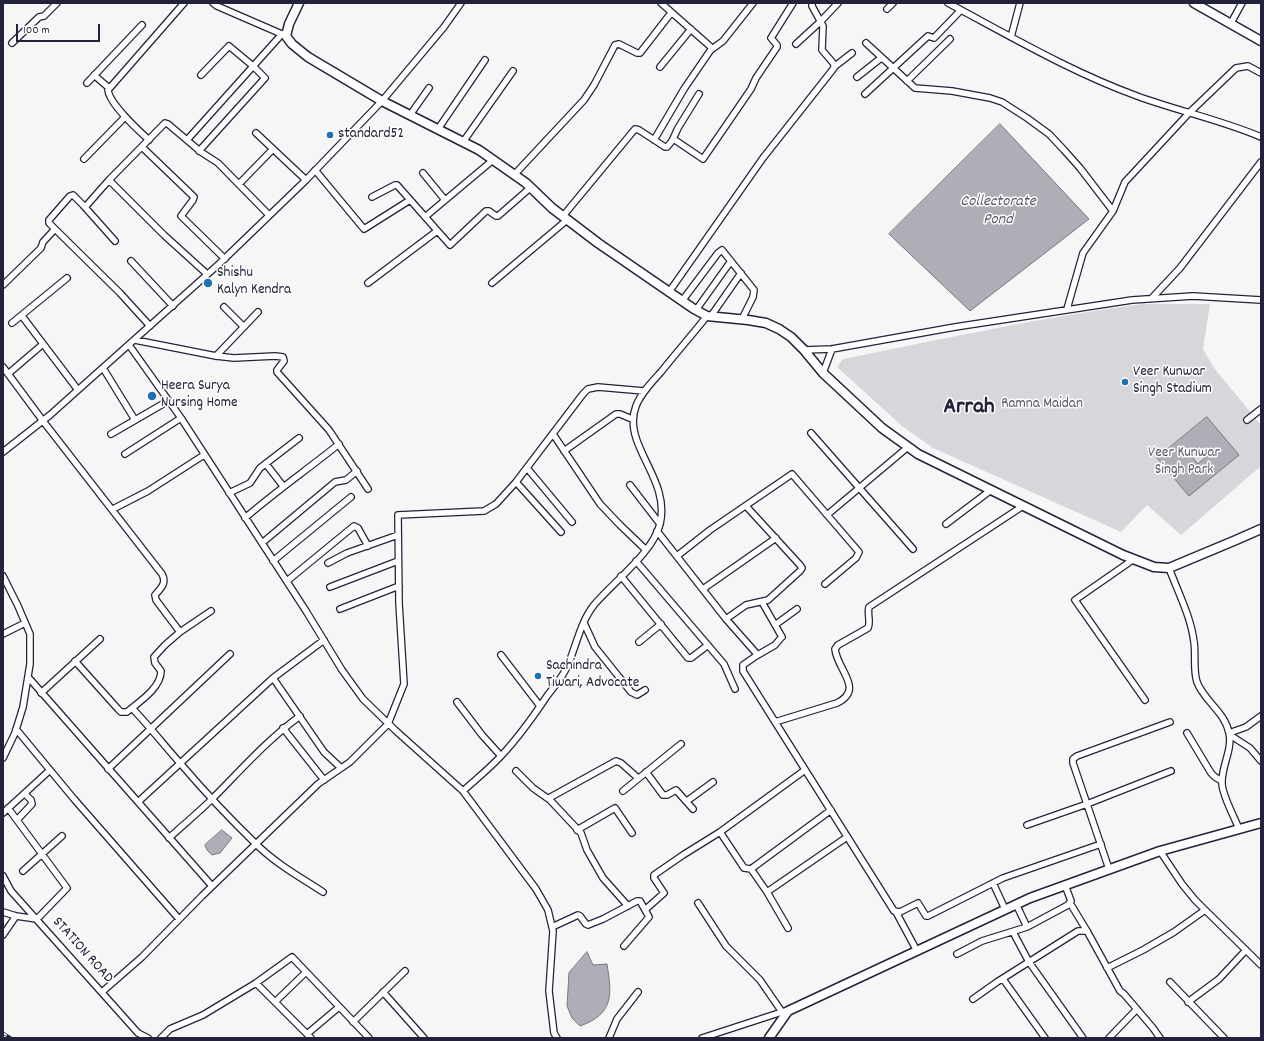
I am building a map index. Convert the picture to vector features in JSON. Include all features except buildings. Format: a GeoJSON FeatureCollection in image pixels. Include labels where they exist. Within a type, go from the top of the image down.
{"type":"FeatureCollection","features":[{"type":"Feature","properties":{"kind":"street"},"geometry":{"type":"LineString","coordinates":[[12,43],[57,3]]}},
{"type":"Feature","properties":{"kind":"street"},"geometry":{"type":"LineString","coordinates":[[148,140],[125,117],[110,97],[108,92],[109,88],[184,3]]}},
{"type":"Feature","properties":{"kind":"street"},"geometry":{"type":"LineString","coordinates":[[213,3],[284,35],[292,44],[308,57],[382,101],[479,150],[514,175],[598,244],[696,310],[709,316],[766,323],[779,329],[791,337],[823,373],[882,428],[918,454],[1023,506],[1154,567],[1169,568],[1261,529]]}},
{"type":"Feature","properties":{"kind":"street"},"geometry":{"type":"LineString","coordinates":[[187,140],[253,66],[284,35],[299,3]]}},
{"type":"Feature","properties":{"kind":"street"},"geometry":{"type":"LineString","coordinates":[[3,452],[43,421],[173,306],[225,259],[306,180],[382,101],[444,28],[461,3]]}},
{"type":"Feature","properties":{"kind":"street"},"geometry":{"type":"LineString","coordinates":[[654,140],[684,89],[712,49],[723,41],[753,3]]}},
{"type":"Feature","properties":{"kind":"street"},"geometry":{"type":"LineString","coordinates":[[672,142],[677,141],[702,159],[704,158],[752,89],[756,78],[777,47],[771,38],[793,3]]}},
{"type":"Feature","properties":{"kind":"street"},"geometry":{"type":"LineString","coordinates":[[812,3],[812,6],[821,21],[823,29],[822,50],[833,63],[834,67]]}},
{"type":"Feature","properties":{"kind":"street"},"geometry":{"type":"LineString","coordinates":[[796,44],[838,3]]}},
{"type":"Feature","properties":{"kind":"street"},"geometry":{"type":"LineString","coordinates":[[887,9],[893,3]]}},
{"type":"Feature","properties":{"kind":"street"},"geometry":{"type":"LineString","coordinates":[[948,3],[1010,37],[1087,76],[1137,96],[1261,137]]}},
{"type":"Feature","properties":{"kind":"street"},"geometry":{"type":"LineString","coordinates":[[1010,37],[1020,3]]}},
{"type":"Feature","properties":{"kind":"street"},"geometry":{"type":"LineString","coordinates":[[1194,3],[1205,6],[1230,23],[1261,40]]}},
{"type":"Feature","properties":{"kind":"street"},"geometry":{"type":"LineString","coordinates":[[1230,23],[1242,3]]}},
{"type":"Feature","properties":{"kind":"street"},"geometry":{"type":"LineString","coordinates":[[663,4],[671,13],[711,46],[712,49]]}},
{"type":"Feature","properties":{"kind":"street"},"geometry":{"type":"LineString","coordinates":[[865,94],[928,36],[934,38],[961,10]]}},
{"type":"Feature","properties":{"kind":"street"},"geometry":{"type":"LineString","coordinates":[[514,175],[584,100],[594,85],[615,45],[619,44],[640,53],[671,13]]}},
{"type":"Feature","properties":{"kind":"street"},"geometry":{"type":"LineString","coordinates":[[87,83],[142,25]]}},
{"type":"Feature","properties":{"kind":"street"},"geometry":{"type":"LineString","coordinates":[[660,67],[691,29]]}},
{"type":"Feature","properties":{"kind":"street"},"geometry":{"type":"LineString","coordinates":[[906,81],[950,40]]}},
{"type":"Feature","properties":{"kind":"street"},"geometry":{"type":"LineString","coordinates":[[866,43],[912,87],[918,89],[952,91],[1002,102],[1013,108],[1049,134],[1080,168],[1113,211]]}},
{"type":"Feature","properties":{"kind":"street"},"geometry":{"type":"LineString","coordinates":[[199,151],[265,78],[264,75],[229,46],[201,75]]}},
{"type":"Feature","properties":{"kind":"street"},"geometry":{"type":"LineString","coordinates":[[669,292],[763,158],[834,67],[852,53]]}},
{"type":"Feature","properties":{"kind":"street"},"geometry":{"type":"LineString","coordinates":[[856,78],[881,58]]}},
{"type":"Feature","properties":{"kind":"street"},"geometry":{"type":"LineString","coordinates":[[438,129],[485,60]]}},
{"type":"Feature","properties":{"kind":"street"},"geometry":{"type":"LineString","coordinates":[[1067,309],[1083,253],[1113,211],[1125,182],[1189,113],[1236,68],[1248,66],[1261,73]]}},
{"type":"Feature","properties":{"kind":"street"},"geometry":{"type":"LineString","coordinates":[[463,142],[513,71]]}},
{"type":"Feature","properties":{"kind":"street"},"geometry":{"type":"LineString","coordinates":[[94,75],[109,88]]}},
{"type":"Feature","properties":{"kind":"street"},"geometry":{"type":"LineString","coordinates":[[410,115],[428,88]]}},
{"type":"Feature","properties":{"kind":"street"},"geometry":{"type":"LineString","coordinates":[[492,283],[565,218],[635,129],[666,147],[672,142],[678,128],[700,94]]}},
{"type":"Feature","properties":{"kind":"street"},"geometry":{"type":"LineString","coordinates":[[84,159],[125,117]]}},
{"type":"Feature","properties":{"kind":"street"},"geometry":{"type":"LineString","coordinates":[[83,205],[85,206],[88,204],[109,180],[166,123],[199,151],[218,162],[270,215]]}},
{"type":"Feature","properties":{"kind":"street"},"geometry":{"type":"LineString","coordinates":[[256,133],[306,180]]}},
{"type":"Feature","properties":{"kind":"street"},"geometry":{"type":"LineString","coordinates":[[142,147],[194,197],[181,216],[225,259]]}},
{"type":"Feature","properties":{"kind":"street"},"geometry":{"type":"LineString","coordinates":[[239,184],[273,149]]}},
{"type":"Feature","properties":{"kind":"street"},"geometry":{"type":"LineString","coordinates":[[424,217],[493,160]]}},
{"type":"Feature","properties":{"kind":"street"},"geometry":{"type":"LineString","coordinates":[[1152,298],[1180,268],[1261,162]]}},
{"type":"Feature","properties":{"kind":"street"},"geometry":{"type":"LineString","coordinates":[[315,170],[364,229],[410,200]]}},
{"type":"Feature","properties":{"kind":"street"},"geometry":{"type":"LineString","coordinates":[[424,173],[445,200]]}},
{"type":"Feature","properties":{"kind":"street"},"geometry":{"type":"LineString","coordinates":[[109,180],[164,235],[208,274]]}},
{"type":"Feature","properties":{"kind":"street"},"geometry":{"type":"LineString","coordinates":[[372,197],[396,185],[449,245],[451,245],[487,211],[498,216],[530,188]]}},
{"type":"Feature","properties":{"kind":"street"},"geometry":{"type":"LineString","coordinates":[[115,241],[73,196],[71,196],[49,221],[55,229],[120,293],[150,326]]}},
{"type":"Feature","properties":{"kind":"street"},"geometry":{"type":"LineString","coordinates":[[4,281],[39,250],[55,229]]}},
{"type":"Feature","properties":{"kind":"street"},"geometry":{"type":"LineString","coordinates":[[368,283],[437,231]]}},
{"type":"Feature","properties":{"kind":"street"},"geometry":{"type":"LineString","coordinates":[[682,301],[719,251],[723,251],[753,287],[753,297],[742,319]]}},
{"type":"Feature","properties":{"kind":"street"},"geometry":{"type":"LineString","coordinates":[[131,261],[173,306]]}},
{"type":"Feature","properties":{"kind":"street"},"geometry":{"type":"LineString","coordinates":[[696,310],[731,261]]}},
{"type":"Feature","properties":{"kind":"street"},"geometry":{"type":"LineString","coordinates":[[463,791],[501,756],[540,706],[566,669],[579,632],[593,606],[646,550],[657,531],[660,524],[662,509],[661,500],[655,478],[636,439],[632,418],[635,407],[644,391],[709,316],[741,273]]}},
{"type":"Feature","properties":{"kind":"street"},"geometry":{"type":"LineString","coordinates":[[12,323],[66,278]]}},
{"type":"Feature","properties":{"kind":"street"},"geometry":{"type":"LineString","coordinates":[[804,350],[832,349],[956,327],[1132,300],[1193,296],[1261,300]]}},
{"type":"Feature","properties":{"kind":"street"},"geometry":{"type":"LineString","coordinates":[[224,307],[244,327]]}},
{"type":"Feature","properties":{"kind":"street"},"geometry":{"type":"LineString","coordinates":[[216,356],[258,312]]}},
{"type":"Feature","properties":{"kind":"street"},"geometry":{"type":"LineString","coordinates":[[22,316],[78,390]]}},
{"type":"Feature","properties":{"kind":"street"},"geometry":{"type":"LineString","coordinates":[[135,340],[216,356],[234,358],[282,357],[284,360],[277,372],[319,418],[339,444],[368,489]]}},
{"type":"Feature","properties":{"kind":"street"},"geometry":{"type":"LineString","coordinates":[[8,374],[43,344]]}},
{"type":"Feature","properties":{"kind":"street"},"geometry":{"type":"LineString","coordinates":[[129,345],[181,418],[342,670],[363,699],[388,724],[463,791],[536,889],[548,910],[553,930],[549,991],[554,1033],[557,1038]]}},
{"type":"Feature","properties":{"kind":"street"},"geometry":{"type":"LineString","coordinates":[[823,373],[832,349]]}},
{"type":"Feature","properties":{"kind":"street"},"geometry":{"type":"LineString","coordinates":[[3,367],[162,574],[164,584],[155,595],[156,600],[180,632]]}},
{"type":"Feature","properties":{"kind":"street"},"geometry":{"type":"LineString","coordinates":[[103,368],[135,420]]}},
{"type":"Feature","properties":{"kind":"street"},"geometry":{"type":"LineString","coordinates":[[102,992],[142,956],[318,784],[350,762],[388,724],[404,684],[398,586],[398,515],[484,511],[496,504],[516,482],[588,389],[598,387],[644,391]]}},
{"type":"Feature","properties":{"kind":"street"},"geometry":{"type":"LineString","coordinates":[[111,434],[168,401]]}},
{"type":"Feature","properties":{"kind":"street"},"geometry":{"type":"LineString","coordinates":[[1247,420],[1261,409]]}},
{"type":"Feature","properties":{"kind":"street"},"geometry":{"type":"LineString","coordinates":[[564,451],[616,414],[632,418]]}},
{"type":"Feature","properties":{"kind":"street"},"geometry":{"type":"LineString","coordinates":[[125,454],[181,418]]}},
{"type":"Feature","properties":{"kind":"street"},"geometry":{"type":"LineString","coordinates":[[811,433],[913,549]]}},
{"type":"Feature","properties":{"kind":"street"},"geometry":{"type":"LineString","coordinates":[[553,434],[600,504],[646,550]]}},
{"type":"Feature","properties":{"kind":"street"},"geometry":{"type":"LineString","coordinates":[[229,493],[250,482],[257,471],[299,438]]}},
{"type":"Feature","properties":{"kind":"street"},"geometry":{"type":"LineString","coordinates":[[245,518],[283,486],[339,444]]}},
{"type":"Feature","properties":{"kind":"street"},"geometry":{"type":"LineString","coordinates":[[827,515],[908,447]]}},
{"type":"Feature","properties":{"kind":"street"},"geometry":{"type":"LineString","coordinates":[[113,510],[148,491],[204,455]]}},
{"type":"Feature","properties":{"kind":"street"},"geometry":{"type":"LineString","coordinates":[[266,464],[283,486]]}},
{"type":"Feature","properties":{"kind":"street"},"geometry":{"type":"LineString","coordinates":[[527,468],[572,522]]}},
{"type":"Feature","properties":{"kind":"street"},"geometry":{"type":"LineString","coordinates":[[262,543],[335,482],[346,480],[357,471]]}},
{"type":"Feature","properties":{"kind":"street"},"geometry":{"type":"LineString","coordinates":[[677,556],[710,530],[792,474],[859,554],[825,584]]}},
{"type":"Feature","properties":{"kind":"street"},"geometry":{"type":"LineString","coordinates":[[516,482],[561,532]]}},
{"type":"Feature","properties":{"kind":"street"},"geometry":{"type":"LineString","coordinates":[[630,485],[660,524]]}},
{"type":"Feature","properties":{"kind":"street"},"geometry":{"type":"LineString","coordinates":[[946,524],[991,490]]}},
{"type":"Feature","properties":{"kind":"street"},"geometry":{"type":"LineString","coordinates":[[273,561],[352,497]]}},
{"type":"Feature","properties":{"kind":"street"},"geometry":{"type":"LineString","coordinates":[[726,619],[746,605],[762,602],[770,598],[800,572],[802,568],[746,506]]}},
{"type":"Feature","properties":{"kind":"street"},"geometry":{"type":"LineString","coordinates":[[775,722],[837,703],[846,698],[850,692],[850,685],[835,650],[838,645],[870,626],[869,607],[1023,506]]}},
{"type":"Feature","properties":{"kind":"street"},"geometry":{"type":"LineString","coordinates":[[286,581],[354,526],[358,528],[368,546]]}},
{"type":"Feature","properties":{"kind":"street"},"geometry":{"type":"LineString","coordinates":[[657,531],[726,619],[754,650],[756,656]]}},
{"type":"Feature","properties":{"kind":"street"},"geometry":{"type":"LineString","coordinates":[[328,563],[347,553],[398,535]]}},
{"type":"Feature","properties":{"kind":"street"},"geometry":{"type":"LineString","coordinates":[[703,589],[776,538]]}},
{"type":"Feature","properties":{"kind":"street"},"geometry":{"type":"LineString","coordinates":[[1134,559],[1075,600],[1145,700]]}},
{"type":"Feature","properties":{"kind":"street"},"geometry":{"type":"LineString","coordinates":[[330,587],[398,561]]}},
{"type":"Feature","properties":{"kind":"street"},"geometry":{"type":"LineString","coordinates":[[636,561],[726,668],[734,689]]}},
{"type":"Feature","properties":{"kind":"street"},"geometry":{"type":"LineString","coordinates":[[1169,568],[1192,630],[1197,683],[1222,717],[1230,734],[1222,781],[1224,791],[1239,829]]}},
{"type":"Feature","properties":{"kind":"street"},"geometry":{"type":"LineString","coordinates":[[3,576],[30,634],[30,664],[23,707],[16,729],[3,758]]}},
{"type":"Feature","properties":{"kind":"street"},"geometry":{"type":"LineString","coordinates":[[621,576],[688,658],[691,658],[708,645]]}},
{"type":"Feature","properties":{"kind":"street"},"geometry":{"type":"LineString","coordinates":[[340,609],[398,586]]}},
{"type":"Feature","properties":{"kind":"street"},"geometry":{"type":"LineString","coordinates":[[762,602],[781,638],[776,645],[756,656],[743,665],[742,668],[892,909],[896,912],[916,951]]}},
{"type":"Feature","properties":{"kind":"street"},"geometry":{"type":"LineString","coordinates":[[775,625],[797,609]]}},
{"type":"Feature","properties":{"kind":"street"},"geometry":{"type":"LineString","coordinates":[[75,661],[121,712],[127,712],[154,688],[160,680],[161,672],[154,660],[156,655],[180,632],[211,612]]}},
{"type":"Feature","properties":{"kind":"street"},"geometry":{"type":"LineString","coordinates":[[3,634],[26,623]]}},
{"type":"Feature","properties":{"kind":"street"},"geometry":{"type":"LineString","coordinates":[[584,623],[595,647],[631,692],[637,695],[645,690]]}},
{"type":"Feature","properties":{"kind":"street"},"geometry":{"type":"LineString","coordinates":[[639,642],[661,624]]}},
{"type":"Feature","properties":{"kind":"street"},"geometry":{"type":"LineString","coordinates":[[41,693],[100,639]]}},
{"type":"Feature","properties":{"kind":"street"},"geometry":{"type":"LineString","coordinates":[[138,802],[273,678],[324,640]]}},
{"type":"Feature","properties":{"kind":"street"},"geometry":{"type":"LineString","coordinates":[[108,769],[230,654]]}},
{"type":"Feature","properties":{"kind":"street"},"geometry":{"type":"LineString","coordinates":[[501,655],[540,706]]}},
{"type":"Feature","properties":{"kind":"street"},"geometry":{"type":"LineString","coordinates":[[28,677],[212,886]]}},
{"type":"Feature","properties":{"kind":"street"},"geometry":{"type":"LineString","coordinates":[[273,678],[324,752],[341,768]]}},
{"type":"Feature","properties":{"kind":"street"},"geometry":{"type":"LineString","coordinates":[[457,702],[482,735],[501,756]]}},
{"type":"Feature","properties":{"kind":"street"},"geometry":{"type":"LineString","coordinates":[[132,708],[212,799],[256,844],[279,863],[323,892]]}},
{"type":"Feature","properties":{"kind":"street"},"geometry":{"type":"LineString","coordinates":[[169,838],[212,799],[262,747],[283,728],[300,716]]}},
{"type":"Feature","properties":{"kind":"street"},"geometry":{"type":"LineString","coordinates":[[1230,734],[1246,727],[1261,716]]}},
{"type":"Feature","properties":{"kind":"street"},"geometry":{"type":"LineString","coordinates":[[1109,869],[1073,763],[1074,758],[1170,722]]}},
{"type":"Feature","properties":{"kind":"street"},"geometry":{"type":"LineString","coordinates":[[283,728],[324,780]]}},
{"type":"Feature","properties":{"kind":"street"},"geometry":{"type":"LineString","coordinates":[[16,729],[179,919]]}},
{"type":"Feature","properties":{"kind":"street"},"geometry":{"type":"LineString","coordinates":[[1187,733],[1211,774],[1222,781]]}},
{"type":"Feature","properties":{"kind":"street"},"geometry":{"type":"LineString","coordinates":[[1230,734],[1250,748],[1261,761]]}},
{"type":"Feature","properties":{"kind":"street"},"geometry":{"type":"LineString","coordinates":[[624,791],[681,744]]}},
{"type":"Feature","properties":{"kind":"street"},"geometry":{"type":"LineString","coordinates":[[548,798],[616,761],[621,763],[638,778]]}},
{"type":"Feature","properties":{"kind":"street"},"geometry":{"type":"LineString","coordinates":[[3,813],[50,770]]}},
{"type":"Feature","properties":{"kind":"street"},"geometry":{"type":"LineString","coordinates":[[646,909],[664,893],[654,878],[654,875],[720,832],[805,770]]}},
{"type":"Feature","properties":{"kind":"street"},"geometry":{"type":"LineString","coordinates":[[516,771],[533,788],[548,798],[582,835],[587,850],[603,878],[628,906]]}},
{"type":"Feature","properties":{"kind":"street"},"geometry":{"type":"LineString","coordinates":[[1027,825],[1087,804],[1171,771]]}},
{"type":"Feature","properties":{"kind":"street"},"geometry":{"type":"LineString","coordinates":[[646,772],[663,795],[667,795],[676,790],[693,809]]}},
{"type":"Feature","properties":{"kind":"street"},"geometry":{"type":"LineString","coordinates":[[686,802],[713,782]]}},
{"type":"Feature","properties":{"kind":"street"},"geometry":{"type":"LineString","coordinates":[[17,820],[32,804],[31,800],[25,794]]}},
{"type":"Feature","properties":{"kind":"street"},"geometry":{"type":"LineString","coordinates":[[3,912],[16,916],[37,919],[67,888],[8,808]]}},
{"type":"Feature","properties":{"kind":"street"},"geometry":{"type":"LineString","coordinates":[[577,830],[615,808],[632,833]]}},
{"type":"Feature","properties":{"kind":"street"},"geometry":{"type":"LineString","coordinates":[[720,832],[744,868],[751,869],[831,810]]}},
{"type":"Feature","properties":{"kind":"street"},"geometry":{"type":"LineString","coordinates":[[702,1038],[785,1012],[1030,898],[1160,851],[1261,823]]}},
{"type":"Feature","properties":{"kind":"street"},"geometry":{"type":"LineString","coordinates":[[23,871],[62,836]]}},
{"type":"Feature","properties":{"kind":"street"},"geometry":{"type":"LineString","coordinates":[[767,892],[847,837]]}},
{"type":"Feature","properties":{"kind":"street"},"geometry":{"type":"LineString","coordinates":[[896,912],[900,912],[918,903],[926,916],[928,916],[993,883],[1101,844]]}},
{"type":"Feature","properties":{"kind":"street"},"geometry":{"type":"LineString","coordinates":[[1160,851],[1182,884],[1261,966]]}},
{"type":"Feature","properties":{"kind":"street"},"geometry":{"type":"LineString","coordinates":[[751,869],[767,892],[788,928]]}},
{"type":"Feature","properties":{"kind":"street","name":"STATION ROAD"},"geometry":{"type":"LineString","coordinates":[[3,876],[11,891],[138,1033],[148,1038]]}},
{"type":"Feature","properties":{"kind":"street"},"geometry":{"type":"LineString","coordinates":[[993,883],[1005,909]]}},
{"type":"Feature","properties":{"kind":"street"},"geometry":{"type":"LineString","coordinates":[[1065,885],[1070,903],[1120,991],[1137,1009],[1160,1038]]}},
{"type":"Feature","properties":{"kind":"street"},"geometry":{"type":"LineString","coordinates":[[552,927],[578,915],[585,924],[588,925],[640,901],[646,909],[649,917],[624,946]]}},
{"type":"Feature","properties":{"kind":"street"},"geometry":{"type":"LineString","coordinates":[[698,903],[726,946],[760,980],[785,1012]]}},
{"type":"Feature","properties":{"kind":"street"},"geometry":{"type":"LineString","coordinates":[[957,954],[982,941],[1027,927],[1051,915],[1070,903]]}},
{"type":"Feature","properties":{"kind":"street"},"geometry":{"type":"LineString","coordinates":[[1016,904],[1027,927]]}},
{"type":"Feature","properties":{"kind":"street"},"geometry":{"type":"LineString","coordinates":[[1107,968],[1174,932],[1206,910]]}},
{"type":"Feature","properties":{"kind":"street"},"geometry":{"type":"LineString","coordinates":[[3,935],[16,916]]}},
{"type":"Feature","properties":{"kind":"street"},"geometry":{"type":"LineString","coordinates":[[973,999],[1078,931],[1087,931]]}},
{"type":"Feature","properties":{"kind":"street"},"geometry":{"type":"LineString","coordinates":[[1013,932],[1029,962],[1083,1038]]}},
{"type":"Feature","properties":{"kind":"street"},"geometry":{"type":"LineString","coordinates":[[1188,1002],[1219,979],[1246,950]]}},
{"type":"Feature","properties":{"kind":"street"},"geometry":{"type":"LineString","coordinates":[[161,1038],[170,1029],[203,1015],[256,983],[292,957],[369,1038]]}},
{"type":"Feature","properties":{"kind":"street"},"geometry":{"type":"LineString","coordinates":[[353,1022],[405,971]]}},
{"type":"Feature","properties":{"kind":"street"},"geometry":{"type":"LineString","coordinates":[[275,1002],[306,972]]}},
{"type":"Feature","properties":{"kind":"street"},"geometry":{"type":"LineString","coordinates":[[1003,979],[1045,1038]]}},
{"type":"Feature","properties":{"kind":"street"},"geometry":{"type":"LineString","coordinates":[[1170,982],[1224,1038]]}},
{"type":"Feature","properties":{"kind":"street"},"geometry":{"type":"LineString","coordinates":[[256,983],[309,1036],[339,1007]]}},
{"type":"Feature","properties":{"kind":"street"},"geometry":{"type":"LineString","coordinates":[[383,992],[424,1038]]}},
{"type":"Feature","properties":{"kind":"street"},"geometry":{"type":"LineString","coordinates":[[609,1038],[617,1019],[638,992]]}},
{"type":"Feature","properties":{"kind":"street"},"geometry":{"type":"LineString","coordinates":[[1109,1038],[1137,1009]]}},
{"type":"Feature","properties":{"kind":"street"},"geometry":{"type":"LineString","coordinates":[[769,1038],[785,1012]]}},
{"type":"Feature","properties":{"kind":"green space","name":"Ramna Maidan"},"geometry":{"type":"Polygon","coordinates":[[[1143,304],[1210,304],[1203,349],[1214,368],[1261,425],[1261,466],[1181,535],[1147,505],[1121,532],[933,448],[902,426],[837,367],[843,359],[1030,322],[1143,304]]]}},
{"type":"Feature","properties":{"kind":"water","name":"Collectorate Pond"},"geometry":{"type":"Polygon","coordinates":[[[1000,124],[1089,219],[970,311],[889,234],[1000,124]]]}},
{"type":"Feature","properties":{"kind":"water"},"geometry":{"type":"Polygon","coordinates":[[[1207,417],[1239,455],[1189,496],[1157,458],[1207,417]],[[1200,450],[1192,457],[1198,464],[1206,457],[1200,450]]]}},
{"type":"Feature","properties":{"kind":"water"},"geometry":{"type":"Polygon","coordinates":[[[222,830],[232,838],[220,853],[212,855],[207,850],[205,845],[222,830]]]}},
{"type":"Feature","properties":{"kind":"water"},"geometry":{"type":"Polygon","coordinates":[[[587,952],[593,965],[607,964],[610,994],[605,1009],[599,1016],[580,1026],[572,1018],[567,1006],[569,973],[587,952]]]}},
{"type":"Feature","properties":{"kind":"railway"},"geometry":{"type":"LineString","coordinates":[[3,1033],[11,1038]]}},
{"type":"Feature","properties":{"kind":"place","name":"standard52"},"geometry":{"type":"Point","coordinates":[330,135]}},
{"type":"Feature","properties":{"kind":"place","name":"Shishu Kalyn Kendra"},"geometry":{"type":"Point","coordinates":[208,283]}},
{"type":"Feature","properties":{"kind":"place","name":"Veer Kunwar Singh Stadium"},"geometry":{"type":"Point","coordinates":[1125,382]}},
{"type":"Feature","properties":{"kind":"place","name":"Heera Surya Nursing Home"},"geometry":{"type":"Point","coordinates":[152,396]}},
{"type":"Feature","properties":{"kind":"place","name":"Sachindra Tiwari, Advocate"},"geometry":{"type":"Point","coordinates":[538,676]}},
{"type":"Feature","properties":{"kind":"district","name":"Arrah"},"geometry":{"type":"Point","coordinates":[969,409]}},
{"type":"Feature","properties":{"kind":"park label","name":"Veer Kunwar Singh Park"},"geometry":{"type":"Point","coordinates":[1184,462]}}]}
